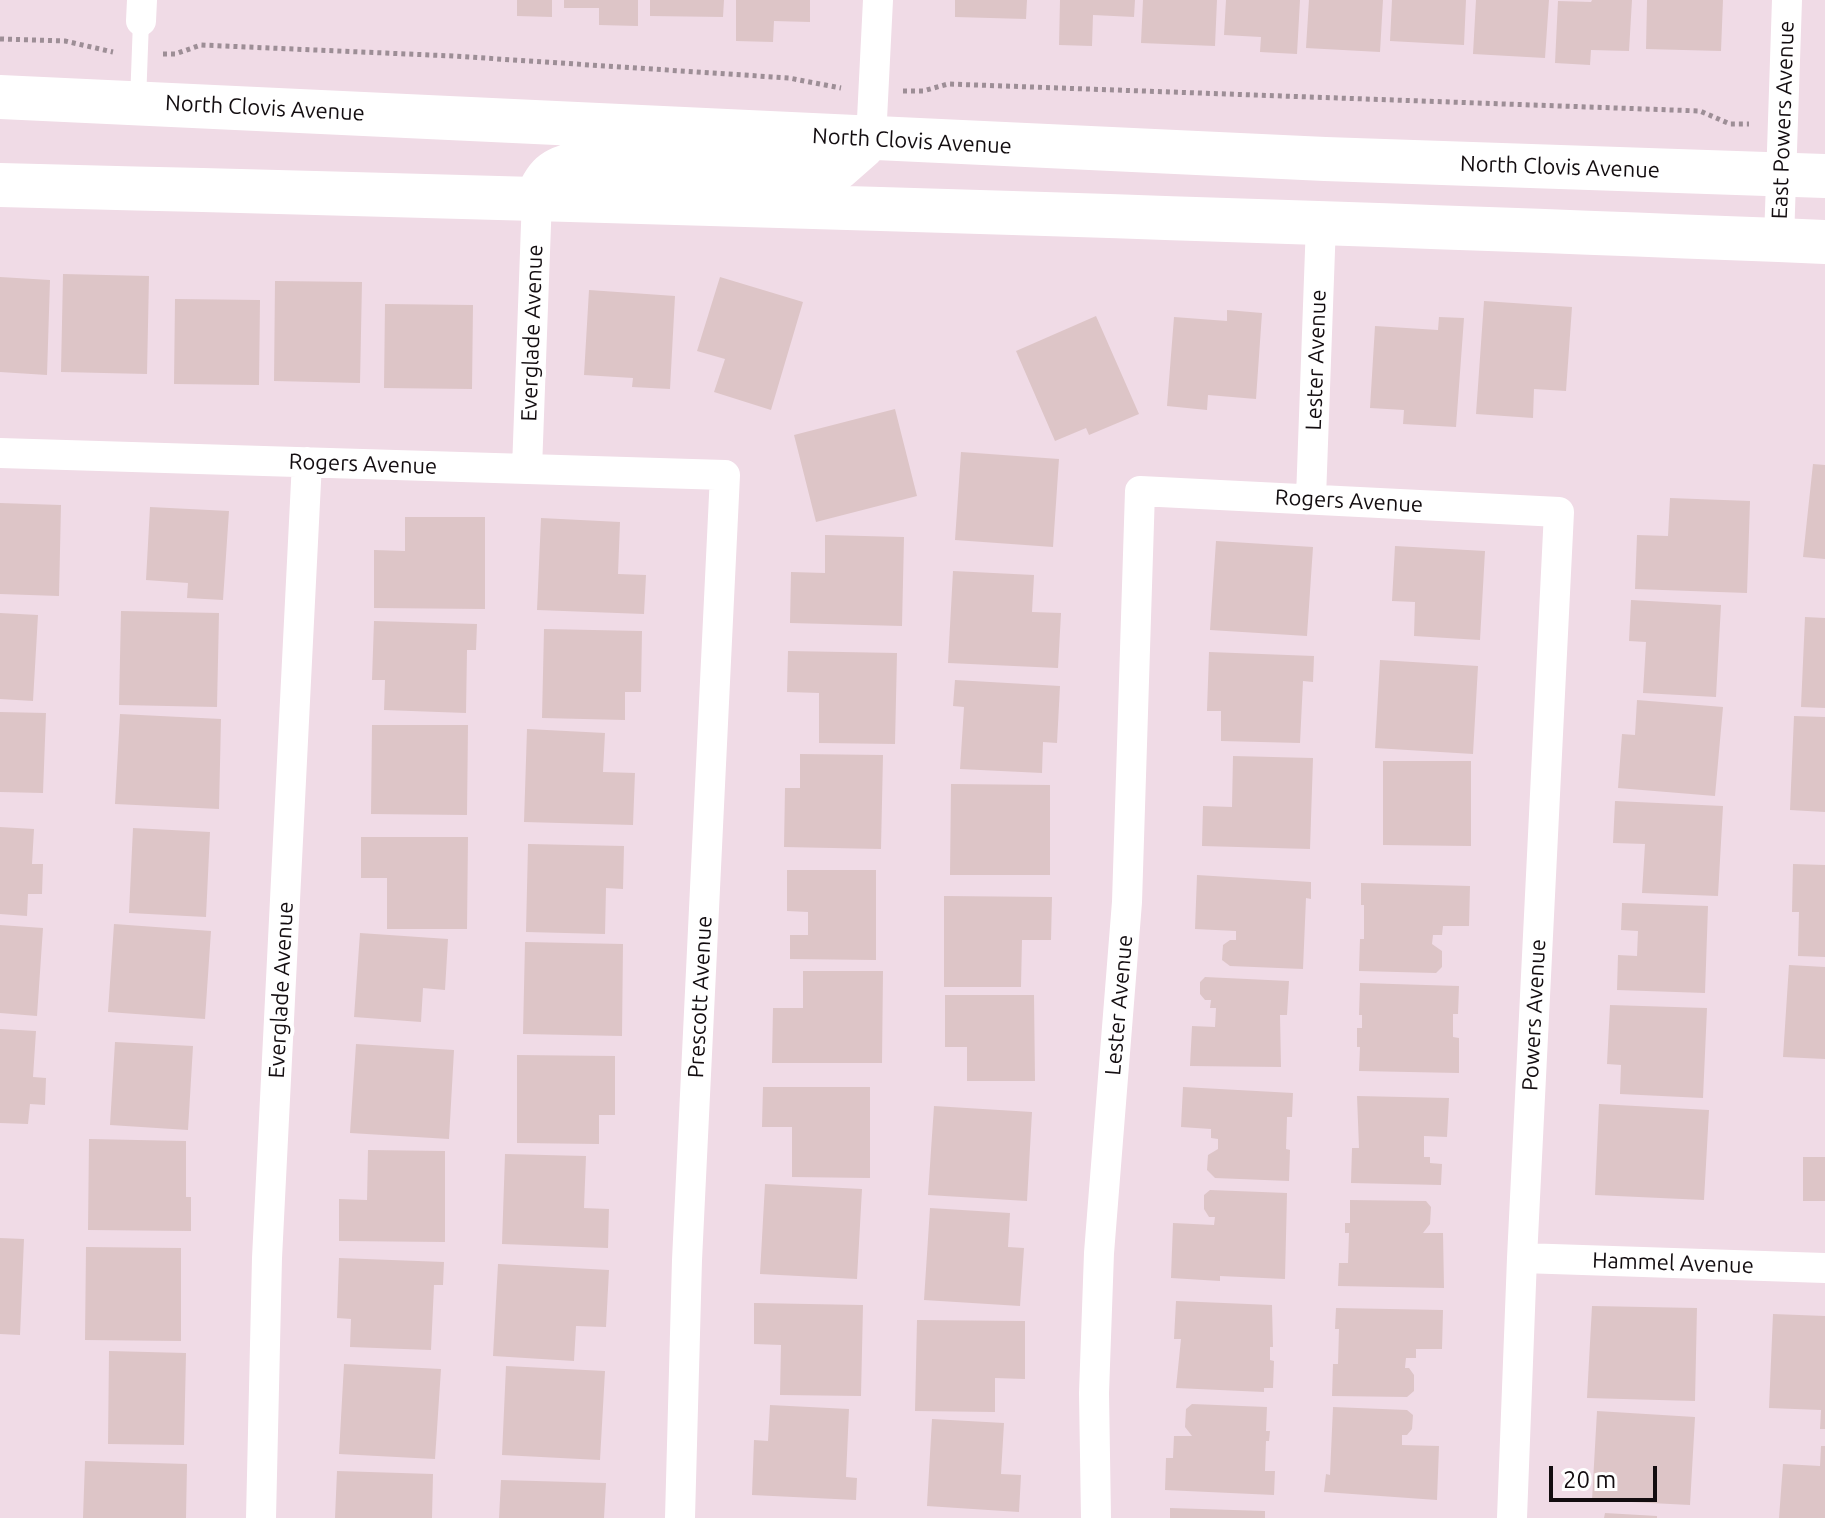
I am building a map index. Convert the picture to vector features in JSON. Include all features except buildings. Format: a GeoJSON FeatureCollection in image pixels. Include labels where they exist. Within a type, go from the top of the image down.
{"type":"FeatureCollection","features":[{"type":"Feature","properties":{"kind":"main road","name":"North Clovis Avenue"},"geometry":{"type":"LineString","coordinates":[[0,97],[1293,158],[1825,176]]}},
{"type":"Feature","properties":{"kind":"main road"},"geometry":{"type":"LineString","coordinates":[[537,198],[551,172],[582,162],[838,168],[871,139]]}},
{"type":"Feature","properties":{"kind":"main road"},"geometry":{"type":"LineString","coordinates":[[0,185],[537,198],[1825,242]]}},
{"type":"Feature","properties":{"kind":"street"},"geometry":{"type":"LineString","coordinates":[[871,139],[878,0]]}},
{"type":"Feature","properties":{"kind":"street","name":"East Powers Avenue"},"geometry":{"type":"LineString","coordinates":[[1779,240],[1787,0]]}},
{"type":"Feature","properties":{"kind":"street","name":"Everglade Avenue"},"geometry":{"type":"LineString","coordinates":[[527,469],[537,198]]}},
{"type":"Feature","properties":{"kind":"street","name":"Lester Avenue"},"geometry":{"type":"LineString","coordinates":[[1311,498],[1321,223]]}},
{"type":"Feature","properties":{"kind":"street","name":"Rogers Avenue"},"geometry":{"type":"LineString","coordinates":[[0,453],[725,475]]}},
{"type":"Feature","properties":{"kind":"street","name":"Everglade Avenue"},"geometry":{"type":"LineString","coordinates":[[261,1518],[267,1258],[307,462]]}},
{"type":"Feature","properties":{"kind":"street","name":"Prescott Avenue"},"geometry":{"type":"LineString","coordinates":[[680,1518],[687,1260],[725,475]]}},
{"type":"Feature","properties":{"kind":"street","name":"Lester Avenue"},"geometry":{"type":"LineString","coordinates":[[1096,1518],[1094,1393],[1099,1253],[1127,902],[1140,491]]}},
{"type":"Feature","properties":{"kind":"street","name":"Rogers Avenue"},"geometry":{"type":"LineString","coordinates":[[1140,491],[1559,512]]}},
{"type":"Feature","properties":{"kind":"street","name":"Powers Avenue"},"geometry":{"type":"LineString","coordinates":[[1512,1518],[1559,512]]}},
{"type":"Feature","properties":{"kind":"street","name":"Hammel Avenue"},"geometry":{"type":"LineString","coordinates":[[1522,1258],[1825,1268]]}},
{"type":"Feature","properties":{"kind":"lane"},"geometry":{"type":"LineString","coordinates":[[138,102],[141,10]]}},
{"type":"Feature","properties":{"kind":"path"},"geometry":{"type":"LineString","coordinates":[[0,39],[65,41],[105,52]]}},
{"type":"Feature","properties":{"kind":"path"},"geometry":{"type":"LineString","coordinates":[[175,54],[201,45],[453,56],[789,78],[829,88]]}},
{"type":"Feature","properties":{"kind":"path"},"geometry":{"type":"LineString","coordinates":[[923,91],[948,84],[1700,111],[1730,124]]}}]}
